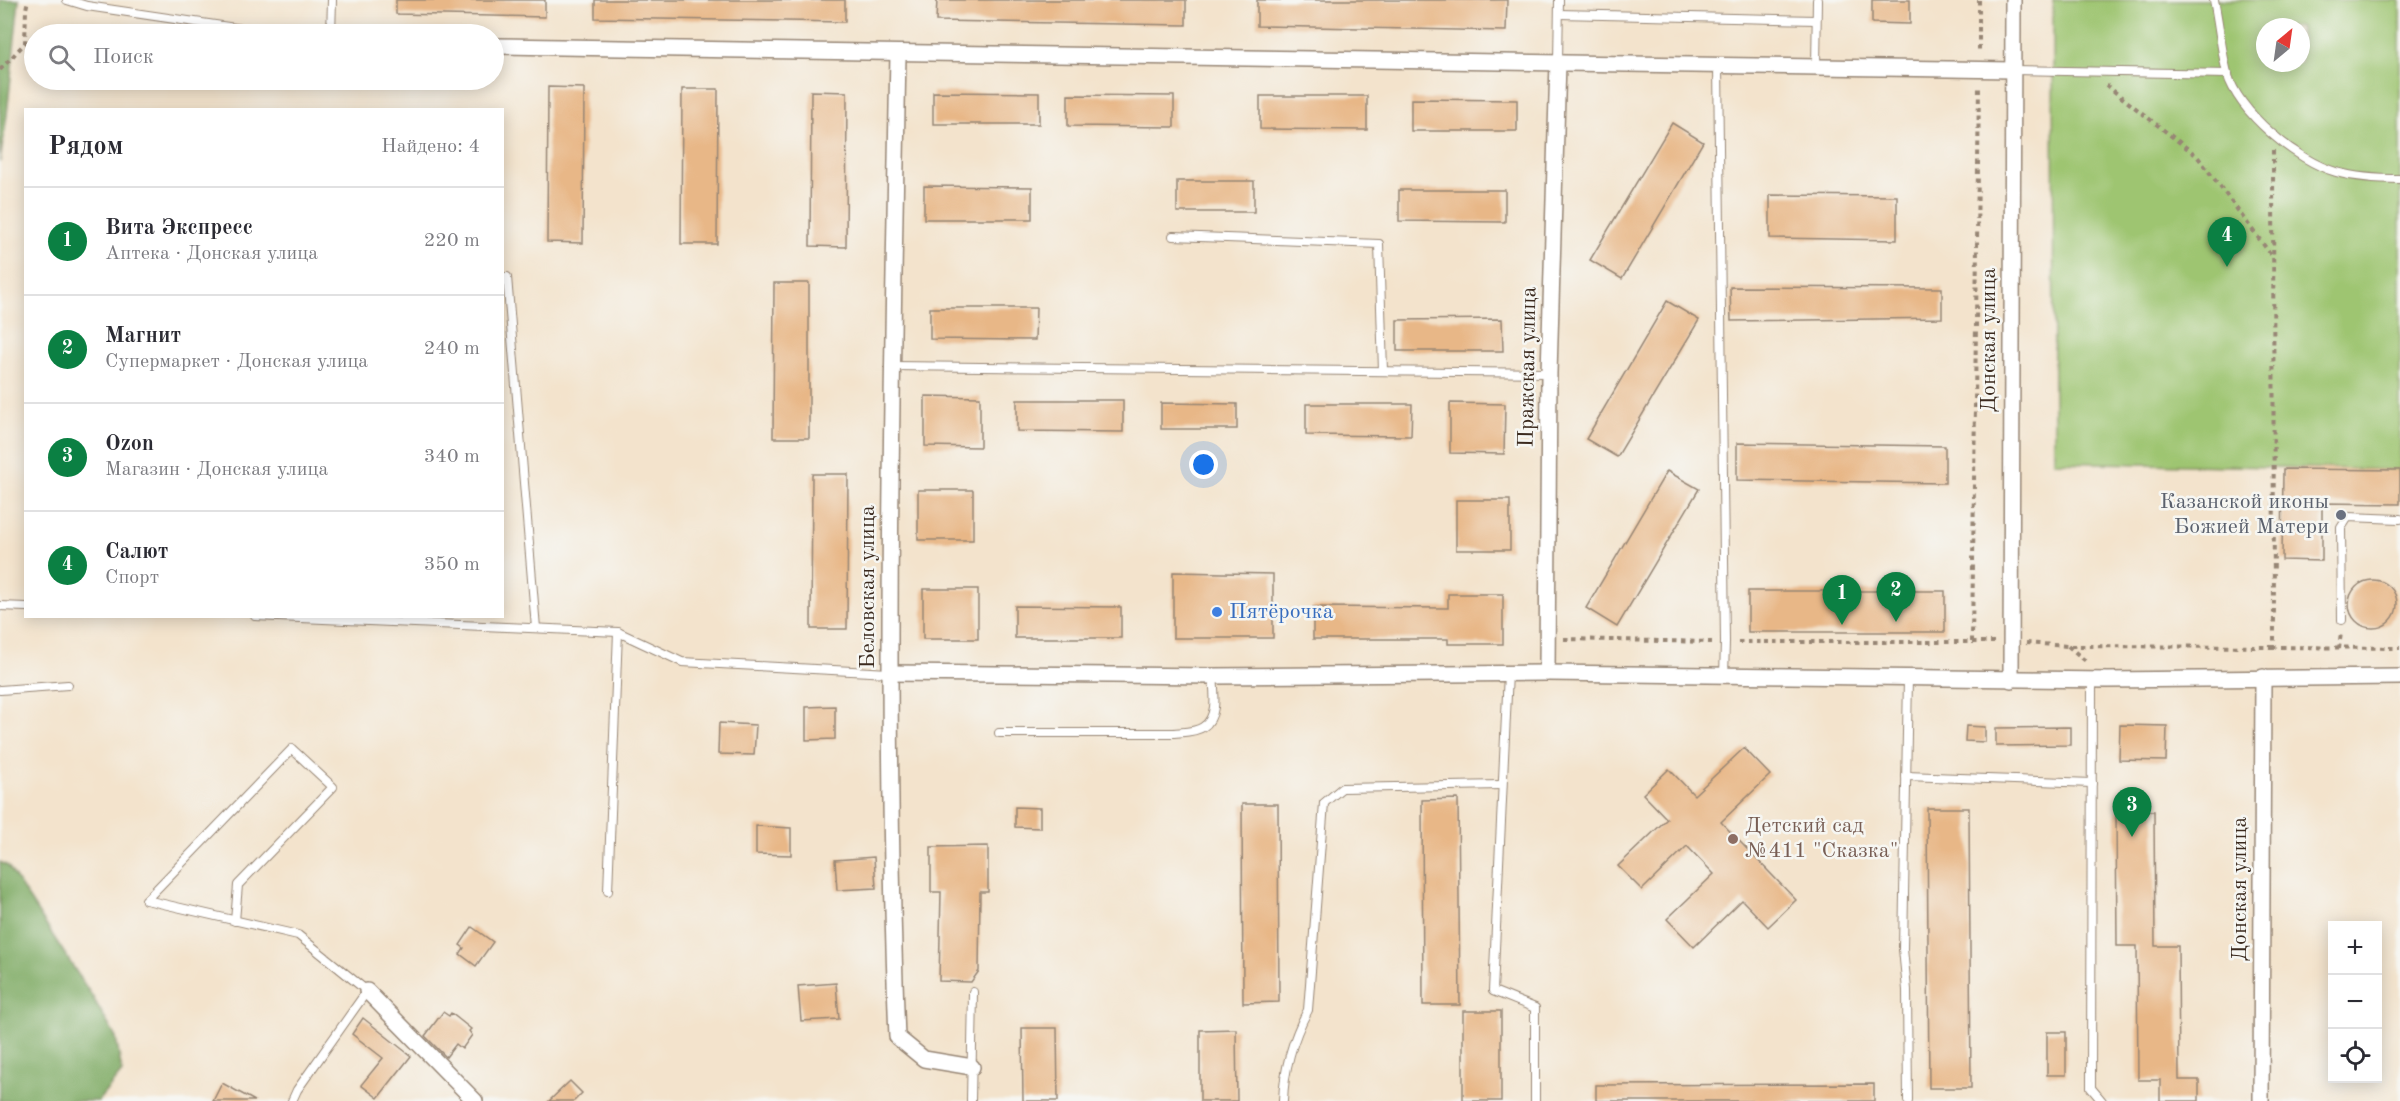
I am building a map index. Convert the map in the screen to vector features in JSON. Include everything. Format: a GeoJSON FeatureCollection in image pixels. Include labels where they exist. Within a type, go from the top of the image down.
{"type":"FeatureCollection","features":[{"type":"Feature","properties":{"kind":"street","name":"Донская улица"},"geometry":{"type":"LineString","coordinates":[[2011,680],[2013,0]]}},
{"type":"Feature","properties":{"kind":"street"},"geometry":{"type":"LineString","coordinates":[[504,46],[2012,70]]}},
{"type":"Feature","properties":{"kind":"street","name":"Беловская улица"},"geometry":{"type":"LineString","coordinates":[[898,54],[889,673],[892,901],[897,1036],[924,1059],[972,1067]]}},
{"type":"Feature","properties":{"kind":"street","name":"Пражская улица"},"geometry":{"type":"LineString","coordinates":[[1547,673],[1550,373],[1558,62]]}},
{"type":"Feature","properties":{"kind":"street"},"geometry":{"type":"LineString","coordinates":[[889,673],[1214,676],[1547,673],[2011,680],[2400,677]]}},
{"type":"Feature","properties":{"kind":"street","name":"Донская улица"},"geometry":{"type":"LineString","coordinates":[[2261,1101],[2263,677]]}},
{"type":"Feature","properties":{"kind":"street"},"geometry":{"type":"LineString","coordinates":[[367,991],[475,1101]]}},
{"type":"Feature","properties":{"kind":"lane"},"geometry":{"type":"LineString","coordinates":[[67,0],[87,6],[208,24]]}},
{"type":"Feature","properties":{"kind":"lane"},"geometry":{"type":"LineString","coordinates":[[331,24],[332,0]]}},
{"type":"Feature","properties":{"kind":"lane"},"geometry":{"type":"LineString","coordinates":[[1558,62],[1559,0]]}},
{"type":"Feature","properties":{"kind":"lane"},"geometry":{"type":"LineString","coordinates":[[1816,67],[1817,0]]}},
{"type":"Feature","properties":{"kind":"lane"},"geometry":{"type":"LineString","coordinates":[[2214,0],[2228,74],[2240,99],[2253,116],[2273,135],[2300,154],[2334,172],[2371,179],[2400,178]]}},
{"type":"Feature","properties":{"kind":"lane"},"geometry":{"type":"LineString","coordinates":[[1558,14],[1816,20]]}},
{"type":"Feature","properties":{"kind":"lane"},"geometry":{"type":"LineString","coordinates":[[1718,65],[1724,676]]}},
{"type":"Feature","properties":{"kind":"lane"},"geometry":{"type":"LineString","coordinates":[[2012,70],[2228,74]]}},
{"type":"Feature","properties":{"kind":"lane"},"geometry":{"type":"LineString","coordinates":[[1173,236],[1379,244],[1383,371]]}},
{"type":"Feature","properties":{"kind":"lane"},"geometry":{"type":"LineString","coordinates":[[504,277],[507,277],[536,628]]}},
{"type":"Feature","properties":{"kind":"lane"},"geometry":{"type":"LineString","coordinates":[[892,366],[1550,373]]}},
{"type":"Feature","properties":{"kind":"lane"},"geometry":{"type":"LineString","coordinates":[[2343,620],[2341,528],[2343,522],[2348,517],[2400,519]]}},
{"type":"Feature","properties":{"kind":"lane"},"geometry":{"type":"LineString","coordinates":[[0,606],[24,607]]}},
{"type":"Feature","properties":{"kind":"lane"},"geometry":{"type":"LineString","coordinates":[[302,618],[618,632],[682,662],[889,673]]}},
{"type":"Feature","properties":{"kind":"lane"},"geometry":{"type":"LineString","coordinates":[[608,891],[618,632]]}},
{"type":"Feature","properties":{"kind":"lane"},"geometry":{"type":"LineString","coordinates":[[1508,673],[1493,991],[1535,1008],[1535,1101]]}},
{"type":"Feature","properties":{"kind":"lane"},"geometry":{"type":"LineString","coordinates":[[999,733],[1174,733],[1203,728],[1210,720],[1214,710],[1214,676]]}},
{"type":"Feature","properties":{"kind":"lane"},"geometry":{"type":"LineString","coordinates":[[1908,678],[1903,949],[1907,990],[1908,1101]]}},
{"type":"Feature","properties":{"kind":"lane"},"geometry":{"type":"LineString","coordinates":[[2092,680],[2091,1088],[2102,1101]]}},
{"type":"Feature","properties":{"kind":"lane"},"geometry":{"type":"LineString","coordinates":[[0,690],[68,685]]}},
{"type":"Feature","properties":{"kind":"lane"},"geometry":{"type":"LineString","coordinates":[[236,921],[238,885],[333,787],[292,749],[146,900],[236,921],[298,935],[367,991],[297,1090],[292,1101]]}},
{"type":"Feature","properties":{"kind":"lane"},"geometry":{"type":"LineString","coordinates":[[1906,776],[2092,783]]}},
{"type":"Feature","properties":{"kind":"lane"},"geometry":{"type":"LineString","coordinates":[[1283,1101],[1284,1077],[1300,1024],[1308,1010],[1324,803],[1342,788],[1502,785]]}},
{"type":"Feature","properties":{"kind":"lane"},"geometry":{"type":"LineString","coordinates":[[971,1101],[973,992]]}},
{"type":"Feature","properties":{"kind":"path"},"geometry":{"type":"LineString","coordinates":[[26,24],[28,0]]}},
{"type":"Feature","properties":{"kind":"path"},"geometry":{"type":"LineString","coordinates":[[1971,642],[1979,0]]}},
{"type":"Feature","properties":{"kind":"path"},"geometry":{"type":"LineString","coordinates":[[0,70],[24,44]]}},
{"type":"Feature","properties":{"kind":"path"},"geometry":{"type":"LineString","coordinates":[[2088,72],[2197,156],[2272,256]]}},
{"type":"Feature","properties":{"kind":"path"},"geometry":{"type":"LineString","coordinates":[[2273,135],[2274,647]]}},
{"type":"Feature","properties":{"kind":"path"},"geometry":{"type":"LineString","coordinates":[[1547,638],[1725,642],[2010,642],[2068,646],[2400,648]]}},
{"type":"Feature","properties":{"kind":"green space"},"geometry":{"type":"Polygon","coordinates":[[[0,0],[19,0],[0,162],[0,0]]]}},
{"type":"Feature","properties":{"kind":"green space"},"geometry":{"type":"Polygon","coordinates":[[[2053,0],[2400,0],[2400,470],[2054,462],[2053,0]]]}},
{"type":"Feature","properties":{"kind":"green space"},"geometry":{"type":"Polygon","coordinates":[[[0,862],[8,866],[92,996],[116,1038],[122,1072],[98,1101],[0,1101],[0,862]]]}},
{"type":"Feature","properties":{"kind":"building"},"geometry":{"type":"Polygon","coordinates":[[[396,0],[545,0],[545,17],[396,14],[396,0]]]}},
{"type":"Feature","properties":{"kind":"building"},"geometry":{"type":"Polygon","coordinates":[[[595,0],[845,0],[845,22],[595,18],[595,0]]]}},
{"type":"Feature","properties":{"kind":"building"},"geometry":{"type":"Polygon","coordinates":[[[937,0],[1186,0],[1186,25],[936,21],[937,0]]]}},
{"type":"Feature","properties":{"kind":"building"},"geometry":{"type":"Polygon","coordinates":[[[1257,0],[1507,0],[1506,31],[1257,26],[1257,0]]]}},
{"type":"Feature","properties":{"kind":"building"},"geometry":{"type":"Polygon","coordinates":[[[1872,0],[1910,0],[1910,24],[1872,23],[1872,0]]]}},
{"type":"Feature","properties":{"kind":"building"},"geometry":{"type":"Polygon","coordinates":[[[548,87],[584,88],[583,243],[547,242],[548,87]]]}},
{"type":"Feature","properties":{"kind":"building"},"geometry":{"type":"Polygon","coordinates":[[[682,89],[718,89],[717,244],[681,244],[682,89]]]}},
{"type":"Feature","properties":{"kind":"building"},"geometry":{"type":"Polygon","coordinates":[[[811,91],[847,92],[846,247],[810,246],[811,91]]]}},
{"type":"Feature","properties":{"kind":"building"},"geometry":{"type":"Polygon","coordinates":[[[933,92],[1039,93],[1039,124],[933,124],[933,92]]]}},
{"type":"Feature","properties":{"kind":"building"},"geometry":{"type":"Polygon","coordinates":[[[1068,95],[1174,96],[1174,127],[1068,126],[1068,95]]]}},
{"type":"Feature","properties":{"kind":"building"},"geometry":{"type":"Polygon","coordinates":[[[1260,96],[1367,96],[1367,130],[1260,129],[1260,96]]]}},
{"type":"Feature","properties":{"kind":"building"},"geometry":{"type":"Polygon","coordinates":[[[1411,99],[1517,100],[1517,131],[1411,131],[1411,99]]]}},
{"type":"Feature","properties":{"kind":"building"},"geometry":{"type":"Polygon","coordinates":[[[1672,123],[1703,142],[1622,279],[1590,260],[1672,123]]]}},
{"type":"Feature","properties":{"kind":"building"},"geometry":{"type":"Polygon","coordinates":[[[1177,181],[1254,181],[1254,212],[1177,212],[1177,181]]]}},
{"type":"Feature","properties":{"kind":"building"},"geometry":{"type":"Polygon","coordinates":[[[924,186],[1032,187],[1032,219],[924,219],[924,186]]]}},
{"type":"Feature","properties":{"kind":"building"},"geometry":{"type":"Polygon","coordinates":[[[1399,190],[1505,190],[1505,222],[1399,221],[1399,190]]]}},
{"type":"Feature","properties":{"kind":"building"},"geometry":{"type":"Polygon","coordinates":[[[1770,195],[1897,196],[1897,240],[1770,238],[1770,195]]]}},
{"type":"Feature","properties":{"kind":"building"},"geometry":{"type":"Polygon","coordinates":[[[774,283],[809,283],[809,438],[773,438],[774,283]]]}},
{"type":"Feature","properties":{"kind":"building"},"geometry":{"type":"Polygon","coordinates":[[[1730,287],[1942,288],[1942,318],[1731,321],[1730,287]]]}},
{"type":"Feature","properties":{"kind":"building"},"geometry":{"type":"Polygon","coordinates":[[[1667,301],[1699,320],[1617,457],[1586,439],[1667,301]]]}},
{"type":"Feature","properties":{"kind":"building"},"geometry":{"type":"Polygon","coordinates":[[[930,308],[1036,308],[1035,340],[930,339],[930,308]]]}},
{"type":"Feature","properties":{"kind":"building"},"geometry":{"type":"Polygon","coordinates":[[[1502,319],[1503,351],[1397,351],[1397,320],[1502,319]]]}},
{"type":"Feature","properties":{"kind":"building"},"geometry":{"type":"Polygon","coordinates":[[[925,396],[980,397],[980,447],[925,446],[925,396]]]}},
{"type":"Feature","properties":{"kind":"building"},"geometry":{"type":"Polygon","coordinates":[[[1017,400],[1123,400],[1123,432],[1017,431],[1017,400]]]}},
{"type":"Feature","properties":{"kind":"building"},"geometry":{"type":"Polygon","coordinates":[[[1161,403],[1237,404],[1237,429],[1161,429],[1161,403]]]}},
{"type":"Feature","properties":{"kind":"building"},"geometry":{"type":"Polygon","coordinates":[[[1450,403],[1505,404],[1504,454],[1450,453],[1450,403]]]}},
{"type":"Feature","properties":{"kind":"building"},"geometry":{"type":"Polygon","coordinates":[[[1306,404],[1412,404],[1411,436],[1306,435],[1306,404]]]}},
{"type":"Feature","properties":{"kind":"building"},"geometry":{"type":"Polygon","coordinates":[[[1737,443],[1945,446],[1945,483],[1737,480],[1737,443]]]}},
{"type":"Feature","properties":{"kind":"building"},"geometry":{"type":"Polygon","coordinates":[[[2283,469],[2400,470],[2400,504],[2322,503],[2322,561],[2282,560],[2283,469]]]}},
{"type":"Feature","properties":{"kind":"building"},"geometry":{"type":"Polygon","coordinates":[[[1667,471],[1699,489],[1617,627],[1586,608],[1667,471]]]}},
{"type":"Feature","properties":{"kind":"building"},"geometry":{"type":"Polygon","coordinates":[[[812,474],[848,474],[847,629],[811,629],[812,474]]]}},
{"type":"Feature","properties":{"kind":"building"},"geometry":{"type":"Polygon","coordinates":[[[918,490],[973,490],[973,540],[918,540],[918,490]]]}},
{"type":"Feature","properties":{"kind":"building"},"geometry":{"type":"Polygon","coordinates":[[[1456,500],[1510,500],[1510,550],[1456,550],[1456,500]]]}},
{"type":"Feature","properties":{"kind":"building"},"geometry":{"type":"Polygon","coordinates":[[[1173,572],[1273,574],[1273,638],[1173,638],[1173,572]]]}},
{"type":"Feature","properties":{"kind":"building"},"geometry":{"type":"Polygon","coordinates":[[[2373,580],[2390,587],[2397,604],[2390,621],[2373,628],[2356,621],[2349,604],[2356,587],[2373,580]]]}},
{"type":"Feature","properties":{"kind":"building"},"geometry":{"type":"Polygon","coordinates":[[[923,589],[978,589],[978,639],[923,639],[923,589]]]}},
{"type":"Feature","properties":{"kind":"building"},"geometry":{"type":"Polygon","coordinates":[[[1748,591],[1945,591],[1945,632],[1748,632],[1748,591]]]}},
{"type":"Feature","properties":{"kind":"building"},"geometry":{"type":"Polygon","coordinates":[[[1448,594],[1503,594],[1503,644],[1448,644],[1448,639],[1313,639],[1313,607],[1448,608],[1448,594]]]}},
{"type":"Feature","properties":{"kind":"building"},"geometry":{"type":"Polygon","coordinates":[[[1015,606],[1121,607],[1121,638],[1015,638],[1015,606]]]}},
{"type":"Feature","properties":{"kind":"building"},"geometry":{"type":"Polygon","coordinates":[[[835,706],[835,739],[806,740],[806,707],[835,706]]]}},
{"type":"Feature","properties":{"kind":"building"},"geometry":{"type":"Polygon","coordinates":[[[719,723],[756,725],[754,755],[718,754],[719,723]]]}},
{"type":"Feature","properties":{"kind":"building"},"geometry":{"type":"Polygon","coordinates":[[[2120,725],[2167,726],[2166,761],[2119,760],[2120,725]]]}},
{"type":"Feature","properties":{"kind":"building"},"geometry":{"type":"Polygon","coordinates":[[[1966,726],[1985,727],[1985,742],[1965,741],[1966,726]]]}},
{"type":"Feature","properties":{"kind":"building"},"geometry":{"type":"Polygon","coordinates":[[[2070,727],[2070,745],[1996,746],[1996,728],[2070,727]]]}},
{"type":"Feature","properties":{"kind":"building"},"geometry":{"type":"Polygon","coordinates":[[[1744,748],[1770,775],[1721,822],[1796,900],[1768,927],[1742,900],[1694,947],[1667,919],[1714,874],[1687,846],[1642,890],[1618,866],[1667,819],[1643,794],[1669,769],[1694,795],[1744,748]]]}},
{"type":"Feature","properties":{"kind":"building"},"geometry":{"type":"Polygon","coordinates":[[[1458,799],[1460,1005],[1423,1005],[1422,800],[1458,799]]]}},
{"type":"Feature","properties":{"kind":"building"},"geometry":{"type":"Polygon","coordinates":[[[1242,804],[1278,804],[1279,1002],[1243,1003],[1242,804]]]}},
{"type":"Feature","properties":{"kind":"building"},"geometry":{"type":"Polygon","coordinates":[[[1015,807],[1040,808],[1040,828],[1015,827],[1015,807]]]}},
{"type":"Feature","properties":{"kind":"building"},"geometry":{"type":"Polygon","coordinates":[[[1927,808],[1969,808],[1971,1088],[1929,1088],[1927,808]]]}},
{"type":"Feature","properties":{"kind":"building"},"geometry":{"type":"Polygon","coordinates":[[[2116,811],[2154,811],[2155,946],[2178,946],[2179,1080],[2199,1080],[2199,1101],[2160,1101],[2160,1080],[2138,1080],[2137,946],[2117,946],[2116,811]]]}},
{"type":"Feature","properties":{"kind":"building"},"geometry":{"type":"Polygon","coordinates":[[[756,826],[791,828],[791,855],[756,854],[756,826]]]}},
{"type":"Feature","properties":{"kind":"building"},"geometry":{"type":"Polygon","coordinates":[[[988,846],[988,892],[980,892],[979,971],[971,982],[939,981],[941,892],[931,892],[931,847],[988,846]]]}},
{"type":"Feature","properties":{"kind":"building"},"geometry":{"type":"Polygon","coordinates":[[[874,857],[876,888],[837,890],[835,860],[874,857]]]}},
{"type":"Feature","properties":{"kind":"building"},"geometry":{"type":"Polygon","coordinates":[[[472,927],[493,942],[476,966],[460,954],[464,948],[460,945],[472,927]]]}},
{"type":"Feature","properties":{"kind":"building"},"geometry":{"type":"Polygon","coordinates":[[[836,983],[839,1019],[801,1021],[798,986],[836,983]]]}},
{"type":"Feature","properties":{"kind":"building"},"geometry":{"type":"Polygon","coordinates":[[[1463,1011],[1501,1011],[1501,1101],[1463,1101],[1463,1011]]]}},
{"type":"Feature","properties":{"kind":"building"},"geometry":{"type":"Polygon","coordinates":[[[443,1012],[449,1016],[451,1013],[471,1029],[469,1031],[472,1035],[462,1049],[456,1044],[446,1057],[425,1036],[443,1012]]]}},
{"type":"Feature","properties":{"kind":"building"},"geometry":{"type":"Polygon","coordinates":[[[363,1018],[411,1056],[378,1098],[361,1085],[383,1058],[352,1034],[363,1018]]]}},
{"type":"Feature","properties":{"kind":"building"},"geometry":{"type":"Polygon","coordinates":[[[1022,1028],[1057,1028],[1058,1101],[1023,1101],[1022,1028]]]}},
{"type":"Feature","properties":{"kind":"building"},"geometry":{"type":"Polygon","coordinates":[[[1236,1029],[1237,1101],[1200,1101],[1200,1030],[1236,1029]]]}},
{"type":"Feature","properties":{"kind":"building"},"geometry":{"type":"Polygon","coordinates":[[[2047,1032],[2066,1032],[2066,1075],[2047,1075],[2047,1032]]]}},
{"type":"Feature","properties":{"kind":"building"},"geometry":{"type":"Polygon","coordinates":[[[570,1081],[582,1093],[574,1101],[549,1101],[570,1081]]]}},
{"type":"Feature","properties":{"kind":"building"},"geometry":{"type":"Polygon","coordinates":[[[222,1083],[255,1101],[213,1101],[222,1083]]]}},
{"type":"Feature","properties":{"kind":"building"},"geometry":{"type":"Polygon","coordinates":[[[1874,1084],[1874,1101],[1596,1101],[1596,1085],[1874,1084]]]}},
{"type":"Feature","properties":{"kind":"place","name":"Салют"},"geometry":{"type":"Point","coordinates":[2227,267]}},
{"type":"Feature","properties":{"kind":"place","name":"Казанской иконы Божией Матери"},"geometry":{"type":"Point","coordinates":[2341,515]}},
{"type":"Feature","properties":{"kind":"place","name":"Пятёрочка"},"geometry":{"type":"Point","coordinates":[1217,612]}},
{"type":"Feature","properties":{"kind":"place","name":"Магнит"},"geometry":{"type":"Point","coordinates":[1896,622]}},
{"type":"Feature","properties":{"kind":"place","name":"Вита Экспресс"},"geometry":{"type":"Point","coordinates":[1842,625]}},
{"type":"Feature","properties":{"kind":"place","name":"Ozon"},"geometry":{"type":"Point","coordinates":[2132,837]}},
{"type":"Feature","properties":{"kind":"place","name":"Детский сад №411 \"Сказка\""},"geometry":{"type":"Point","coordinates":[1733,839]}}]}
